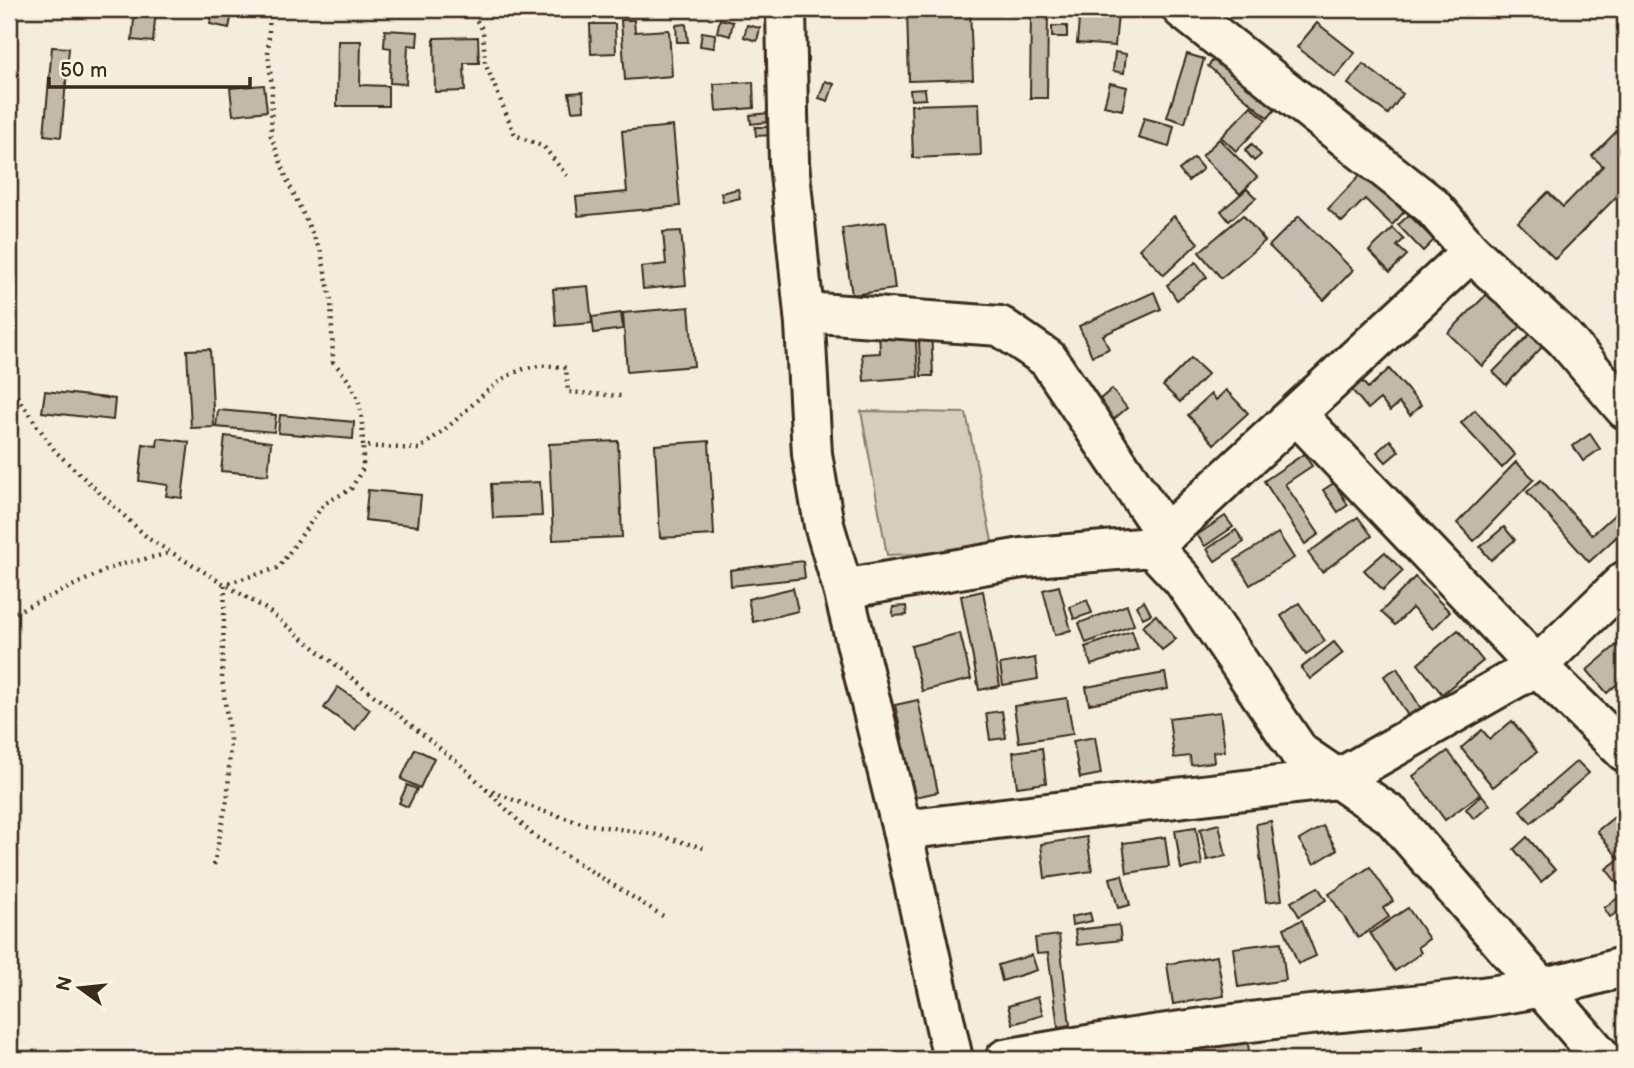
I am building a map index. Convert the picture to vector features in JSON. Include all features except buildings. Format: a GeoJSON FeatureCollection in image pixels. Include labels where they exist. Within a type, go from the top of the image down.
{"type":"FeatureCollection","features":[{"type":"Feature","properties":{"kind":"street"},"geometry":{"type":"LineString","coordinates":[[786,9],[789,163],[804,312],[812,454],[824,525],[843,589],[902,830],[953,1059]]}},
{"type":"Feature","properties":{"kind":"street"},"geometry":{"type":"LineString","coordinates":[[1182,9],[1432,206],[1471,252],[1564,338],[1625,409]]}},
{"type":"Feature","properties":{"kind":"street"},"geometry":{"type":"LineString","coordinates":[[843,589],[1022,558],[1159,541],[1471,252]]}},
{"type":"Feature","properties":{"kind":"street"},"geometry":{"type":"LineString","coordinates":[[804,312],[1000,326],[1048,359],[1183,580],[1300,753],[1391,815],[1545,989],[1602,1059]]}},
{"type":"Feature","properties":{"kind":"street"},"geometry":{"type":"LineString","coordinates":[[1297,415],[1537,666],[1625,752]]}},
{"type":"Feature","properties":{"kind":"street"},"geometry":{"type":"LineString","coordinates":[[902,830],[1338,779],[1537,666],[1625,582]]}},
{"type":"Feature","properties":{"kind":"street"},"geometry":{"type":"LineString","coordinates":[[1005,1059],[1064,1048],[1308,1016],[1545,989],[1625,967]]}},
{"type":"Feature","properties":{"kind":"path"},"geometry":{"type":"LineString","coordinates":[[225,584],[278,568],[324,504],[351,489],[363,468],[362,406],[352,383],[333,362],[331,300],[321,252],[288,183],[271,136],[272,87],[268,54],[270,9]]}},
{"type":"Feature","properties":{"kind":"path"},"geometry":{"type":"LineString","coordinates":[[469,9],[483,30],[485,64],[515,135],[544,147],[567,176]]}},
{"type":"Feature","properties":{"kind":"path"},"geometry":{"type":"LineString","coordinates":[[363,446],[419,449],[459,418],[483,392],[517,371],[546,363],[566,368],[568,392],[621,396]]}},
{"type":"Feature","properties":{"kind":"path"},"geometry":{"type":"LineString","coordinates":[[9,385],[55,450],[149,539],[266,609],[358,680],[484,788],[533,835],[663,916]]}},
{"type":"Feature","properties":{"kind":"path"},"geometry":{"type":"LineString","coordinates":[[9,615],[118,565],[172,552]]}},
{"type":"Feature","properties":{"kind":"path"},"geometry":{"type":"LineString","coordinates":[[214,865],[228,794],[230,740],[222,680],[225,584]]}},
{"type":"Feature","properties":{"kind":"path"},"geometry":{"type":"LineString","coordinates":[[484,788],[542,811],[585,824],[653,834],[704,848]]}},
{"type":"Feature","properties":{"kind":"shaded area"},"geometry":{"type":"Polygon","coordinates":[[[861,411],[966,413],[994,551],[887,555],[861,411]]]}}]}
